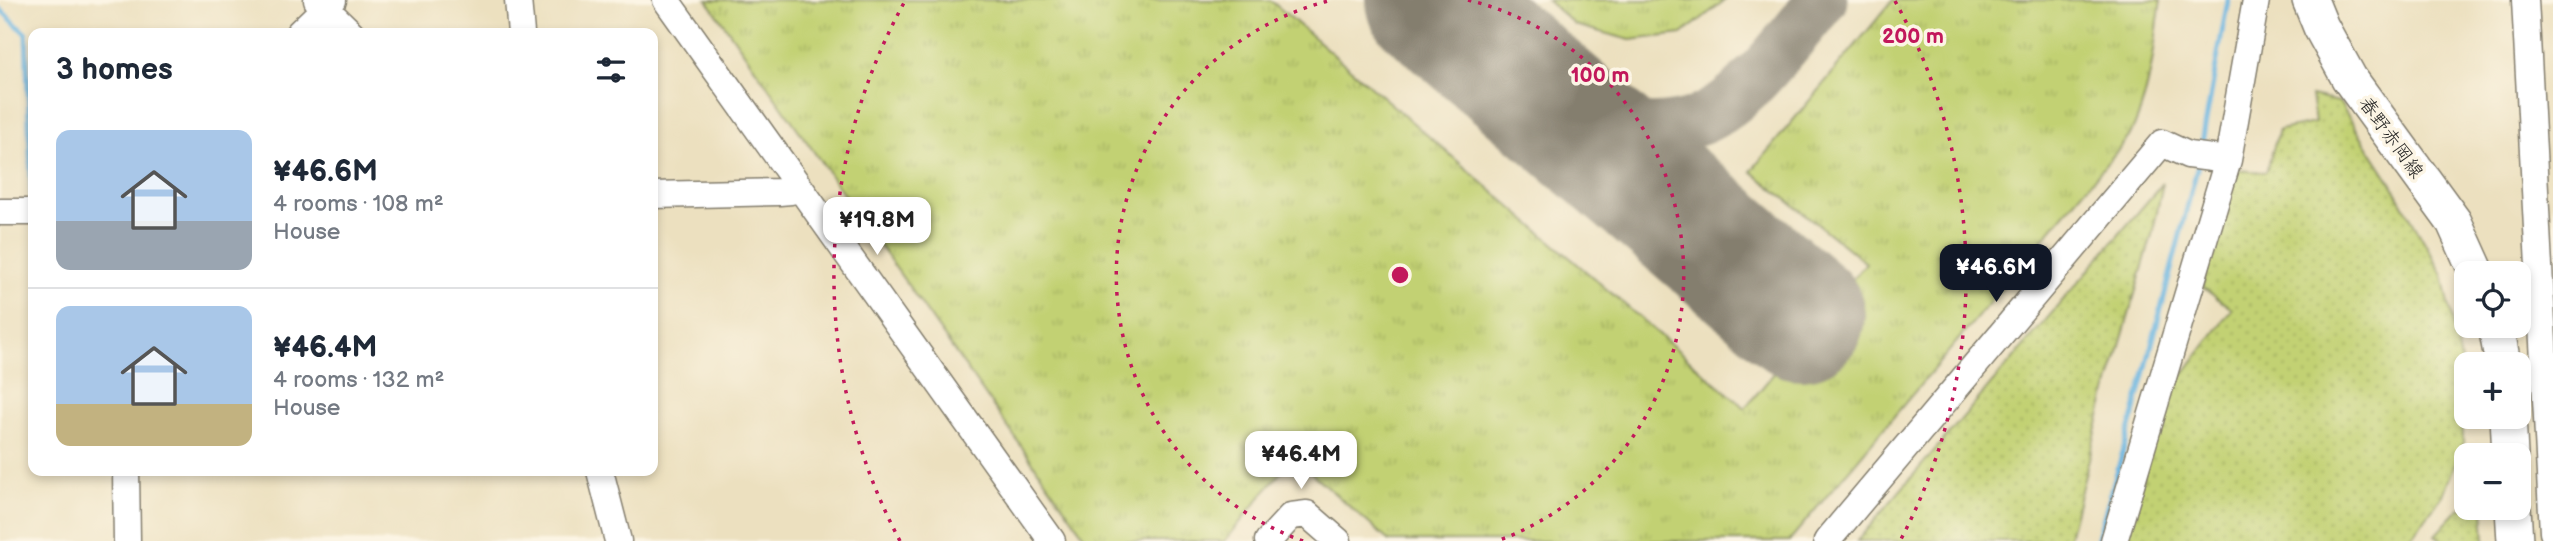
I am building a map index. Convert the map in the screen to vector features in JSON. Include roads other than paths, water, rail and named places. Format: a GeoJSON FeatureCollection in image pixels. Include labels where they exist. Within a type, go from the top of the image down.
{"type":"FeatureCollection","features":[{"type":"Feature","properties":{"kind":"main road","name":"春野赤岡線"},"geometry":{"type":"LineString","coordinates":[[2310,0],[2321,27],[2349,78],[2454,222],[2472,261]]}},
{"type":"Feature","properties":{"kind":"main road"},"geometry":{"type":"LineString","coordinates":[[2514,520],[2515,541]]}},
{"type":"Feature","properties":{"kind":"street"},"geometry":{"type":"LineString","coordinates":[[518,0],[521,28]]}},
{"type":"Feature","properties":{"kind":"street"},"geometry":{"type":"LineString","coordinates":[[666,0],[1052,541]]}},
{"type":"Feature","properties":{"kind":"street"},"geometry":{"type":"LineString","coordinates":[[2114,541],[2222,160],[2256,0]]}},
{"type":"Feature","properties":{"kind":"street"},"geometry":{"type":"LineString","coordinates":[[2525,0],[2553,532]]}},
{"type":"Feature","properties":{"kind":"street"},"geometry":{"type":"LineString","coordinates":[[303,28],[325,3],[348,28]]}},
{"type":"Feature","properties":{"kind":"street"},"geometry":{"type":"LineString","coordinates":[[1827,541],[2162,143],[2188,155],[2222,160]]}},
{"type":"Feature","properties":{"kind":"street"},"geometry":{"type":"LineString","coordinates":[[658,195],[779,192],[791,191],[798,186]]}},
{"type":"Feature","properties":{"kind":"street"},"geometry":{"type":"LineString","coordinates":[[0,212],[28,212]]}},
{"type":"Feature","properties":{"kind":"street"},"geometry":{"type":"LineString","coordinates":[[126,476],[127,541]]}},
{"type":"Feature","properties":{"kind":"street"},"geometry":{"type":"LineString","coordinates":[[601,476],[618,541]]}},
{"type":"Feature","properties":{"kind":"street"},"geometry":{"type":"LineString","coordinates":[[1268,541],[1291,516],[1307,514],[1338,541]]}},
{"type":"Feature","properties":{"kind":"waterway"},"geometry":{"type":"LineString","coordinates":[[2201,148],[2228,0]]}},
{"type":"Feature","properties":{"kind":"waterway"},"geometry":{"type":"LineString","coordinates":[[0,9],[26,34],[28,91]]}},
{"type":"Feature","properties":{"kind":"waterway"},"geometry":{"type":"LineString","coordinates":[[2097,541],[2135,410],[2198,165]]}}]}
